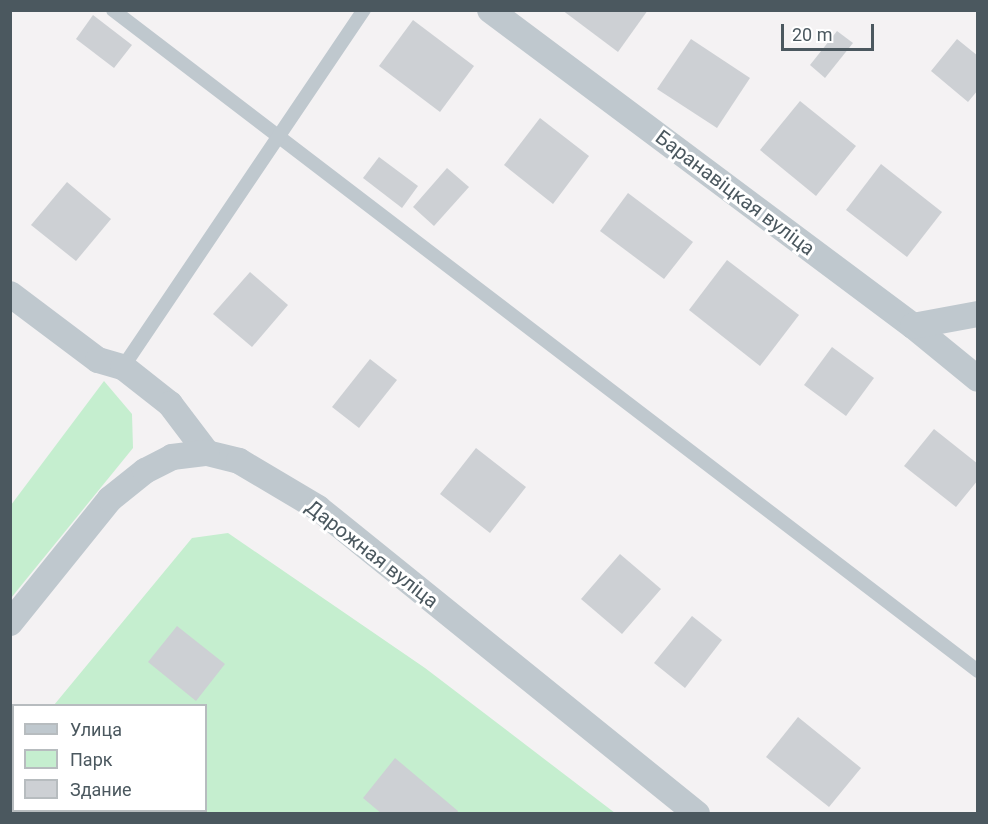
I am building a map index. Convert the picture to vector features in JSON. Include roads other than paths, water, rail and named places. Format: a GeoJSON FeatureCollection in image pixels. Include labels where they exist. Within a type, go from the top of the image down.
{"type":"FeatureCollection","features":[{"type":"Feature","properties":{"kind":"street","name":"Баранавіцкая вуліца"},"geometry":{"type":"LineString","coordinates":[[490,10],[913,326],[978,379]]}},
{"type":"Feature","properties":{"kind":"street"},"geometry":{"type":"LineString","coordinates":[[10,294],[98,360],[123,367],[170,404],[207,453]]}},
{"type":"Feature","properties":{"kind":"street"},"geometry":{"type":"LineString","coordinates":[[913,326],[978,314]]}},
{"type":"Feature","properties":{"kind":"street"},"geometry":{"type":"LineString","coordinates":[[10,623],[110,499],[145,471],[172,457],[207,453]]}},
{"type":"Feature","properties":{"kind":"street","name":"Дарожная вуліца"},"geometry":{"type":"LineString","coordinates":[[207,453],[239,461],[318,508],[697,813]]}},
{"type":"Feature","properties":{"kind":"lane"},"geometry":{"type":"LineString","coordinates":[[113,10],[280,135],[978,671]]}},
{"type":"Feature","properties":{"kind":"lane"},"geometry":{"type":"LineString","coordinates":[[123,367],[364,10]]}}]}
